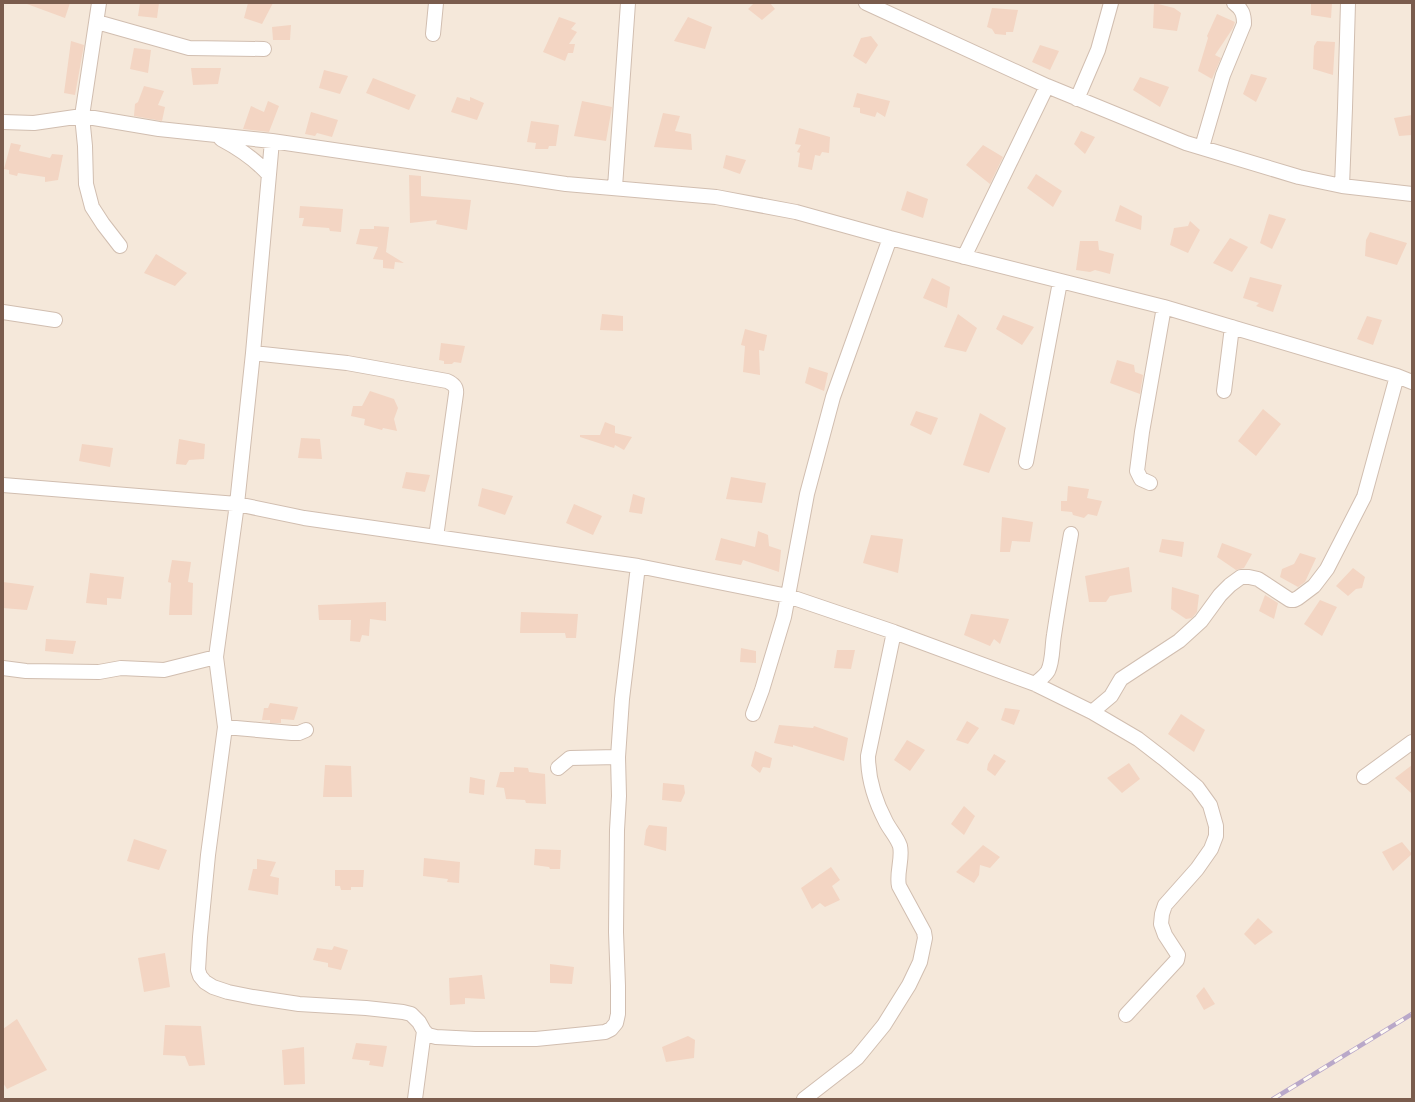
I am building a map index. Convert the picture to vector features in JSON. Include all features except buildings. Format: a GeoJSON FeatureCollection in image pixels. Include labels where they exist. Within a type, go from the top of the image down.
{"type":"FeatureCollection","features":[{"type":"Feature","properties":{"kind":"street"},"geometry":{"type":"LineString","coordinates":[[99,3],[82,116],[85,146],[86,184],[88,196],[96,212],[120,246]]}},
{"type":"Feature","properties":{"kind":"street"},"geometry":{"type":"LineString","coordinates":[[433,34],[436,3]]}},
{"type":"Feature","properties":{"kind":"street"},"geometry":{"type":"LineString","coordinates":[[615,187],[628,3]]}},
{"type":"Feature","properties":{"kind":"street"},"geometry":{"type":"LineString","coordinates":[[866,3],[1047,86],[1186,143],[1299,177],[1342,186],[1412,194]]}},
{"type":"Feature","properties":{"kind":"street"},"geometry":{"type":"LineString","coordinates":[[1077,99],[1098,50],[1111,3]]}},
{"type":"Feature","properties":{"kind":"street"},"geometry":{"type":"LineString","coordinates":[[1202,147],[1223,75],[1244,24],[1244,15],[1240,8],[1234,3]]}},
{"type":"Feature","properties":{"kind":"street"},"geometry":{"type":"LineString","coordinates":[[1342,186],[1346,108],[1348,3]]}},
{"type":"Feature","properties":{"kind":"street"},"geometry":{"type":"LineString","coordinates":[[97,22],[189,48],[264,49]]}},
{"type":"Feature","properties":{"kind":"street"},"geometry":{"type":"LineString","coordinates":[[964,257],[1047,86]]}},
{"type":"Feature","properties":{"kind":"street"},"geometry":{"type":"LineString","coordinates":[[3,122],[34,123],[82,116],[159,129],[272,142],[566,184],[615,187],[723,198],[796,212],[1060,282],[1164,307],[1412,382]]}},
{"type":"Feature","properties":{"kind":"street"},"geometry":{"type":"LineString","coordinates":[[215,136],[234,146],[249,157],[263,168],[269,176]]}},
{"type":"Feature","properties":{"kind":"street"},"geometry":{"type":"LineString","coordinates":[[272,142],[253,353],[237,504],[216,657],[225,727],[207,863],[200,936],[198,970],[200,976],[205,982],[213,987],[228,992],[253,997],[299,1004],[366,1008],[411,1014],[428,1035],[436,1037],[475,1039],[536,1039],[605,1032],[611,1029],[616,1023],[618,1014],[616,932],[617,830],[619,796],[618,757],[622,699],[638,566]]}},
{"type":"Feature","properties":{"kind":"street"},"geometry":{"type":"LineString","coordinates":[[753,714],[784,618],[806,494],[833,397],[890,238]]}},
{"type":"Feature","properties":{"kind":"street"},"geometry":{"type":"LineString","coordinates":[[1026,462],[1060,282]]}},
{"type":"Feature","properties":{"kind":"street"},"geometry":{"type":"LineString","coordinates":[[1150,484],[1141,479],[1137,471],[1142,432],[1164,307]]}},
{"type":"Feature","properties":{"kind":"street"},"geometry":{"type":"LineString","coordinates":[[3,312],[55,320]]}},
{"type":"Feature","properties":{"kind":"street"},"geometry":{"type":"LineString","coordinates":[[1224,391],[1232,327]]}},
{"type":"Feature","properties":{"kind":"street"},"geometry":{"type":"LineString","coordinates":[[253,353],[347,363],[447,381],[454,385],[457,389],[436,537]]}},
{"type":"Feature","properties":{"kind":"street"},"geometry":{"type":"LineString","coordinates":[[1092,712],[1111,696],[1126,675],[1179,641],[1201,621],[1220,595],[1241,577],[1258,579],[1290,600],[1298,598],[1314,586],[1327,569],[1364,497],[1396,376]]}},
{"type":"Feature","properties":{"kind":"street"},"geometry":{"type":"LineString","coordinates":[[3,485],[237,504],[304,518],[638,566],[788,596],[894,632],[1035,684],[1092,712],[1138,739],[1164,759],[1197,787],[1210,805],[1216,826],[1216,836],[1211,849],[1198,869],[1166,905],[1162,914],[1161,924],[1165,935],[1178,955],[1177,960],[1126,1014]]}},
{"type":"Feature","properties":{"kind":"street"},"geometry":{"type":"LineString","coordinates":[[1035,684],[1048,671],[1051,662],[1056,617],[1070,534]]}},
{"type":"Feature","properties":{"kind":"street"},"geometry":{"type":"LineString","coordinates":[[804,1099],[857,1058],[884,1025],[910,984],[920,962],[924,944],[924,932],[922,926],[898,886],[897,879],[901,856],[900,847],[876,801],[870,783],[868,770],[868,756],[894,632]]}},
{"type":"Feature","properties":{"kind":"street"},"geometry":{"type":"LineString","coordinates":[[3,668],[26,671],[99,672],[121,668],[164,670],[216,657]]}},
{"type":"Feature","properties":{"kind":"street"},"geometry":{"type":"LineString","coordinates":[[225,727],[292,733],[299,733],[306,730]]}},
{"type":"Feature","properties":{"kind":"street"},"geometry":{"type":"LineString","coordinates":[[1364,777],[1412,742]]}},
{"type":"Feature","properties":{"kind":"street"},"geometry":{"type":"LineString","coordinates":[[558,768],[570,758],[618,757]]}},
{"type":"Feature","properties":{"kind":"street"},"geometry":{"type":"LineString","coordinates":[[415,1099],[424,1031]]}},
{"type":"Feature","properties":{"kind":"shaded area"},"geometry":{"type":"Polygon","coordinates":[[[3,3],[1412,3],[1412,1099],[3,1099],[3,3]]]}},
{"type":"Feature","properties":{"kind":"railway"},"geometry":{"type":"LineString","coordinates":[[1273,1099],[1412,1014]]}}]}
